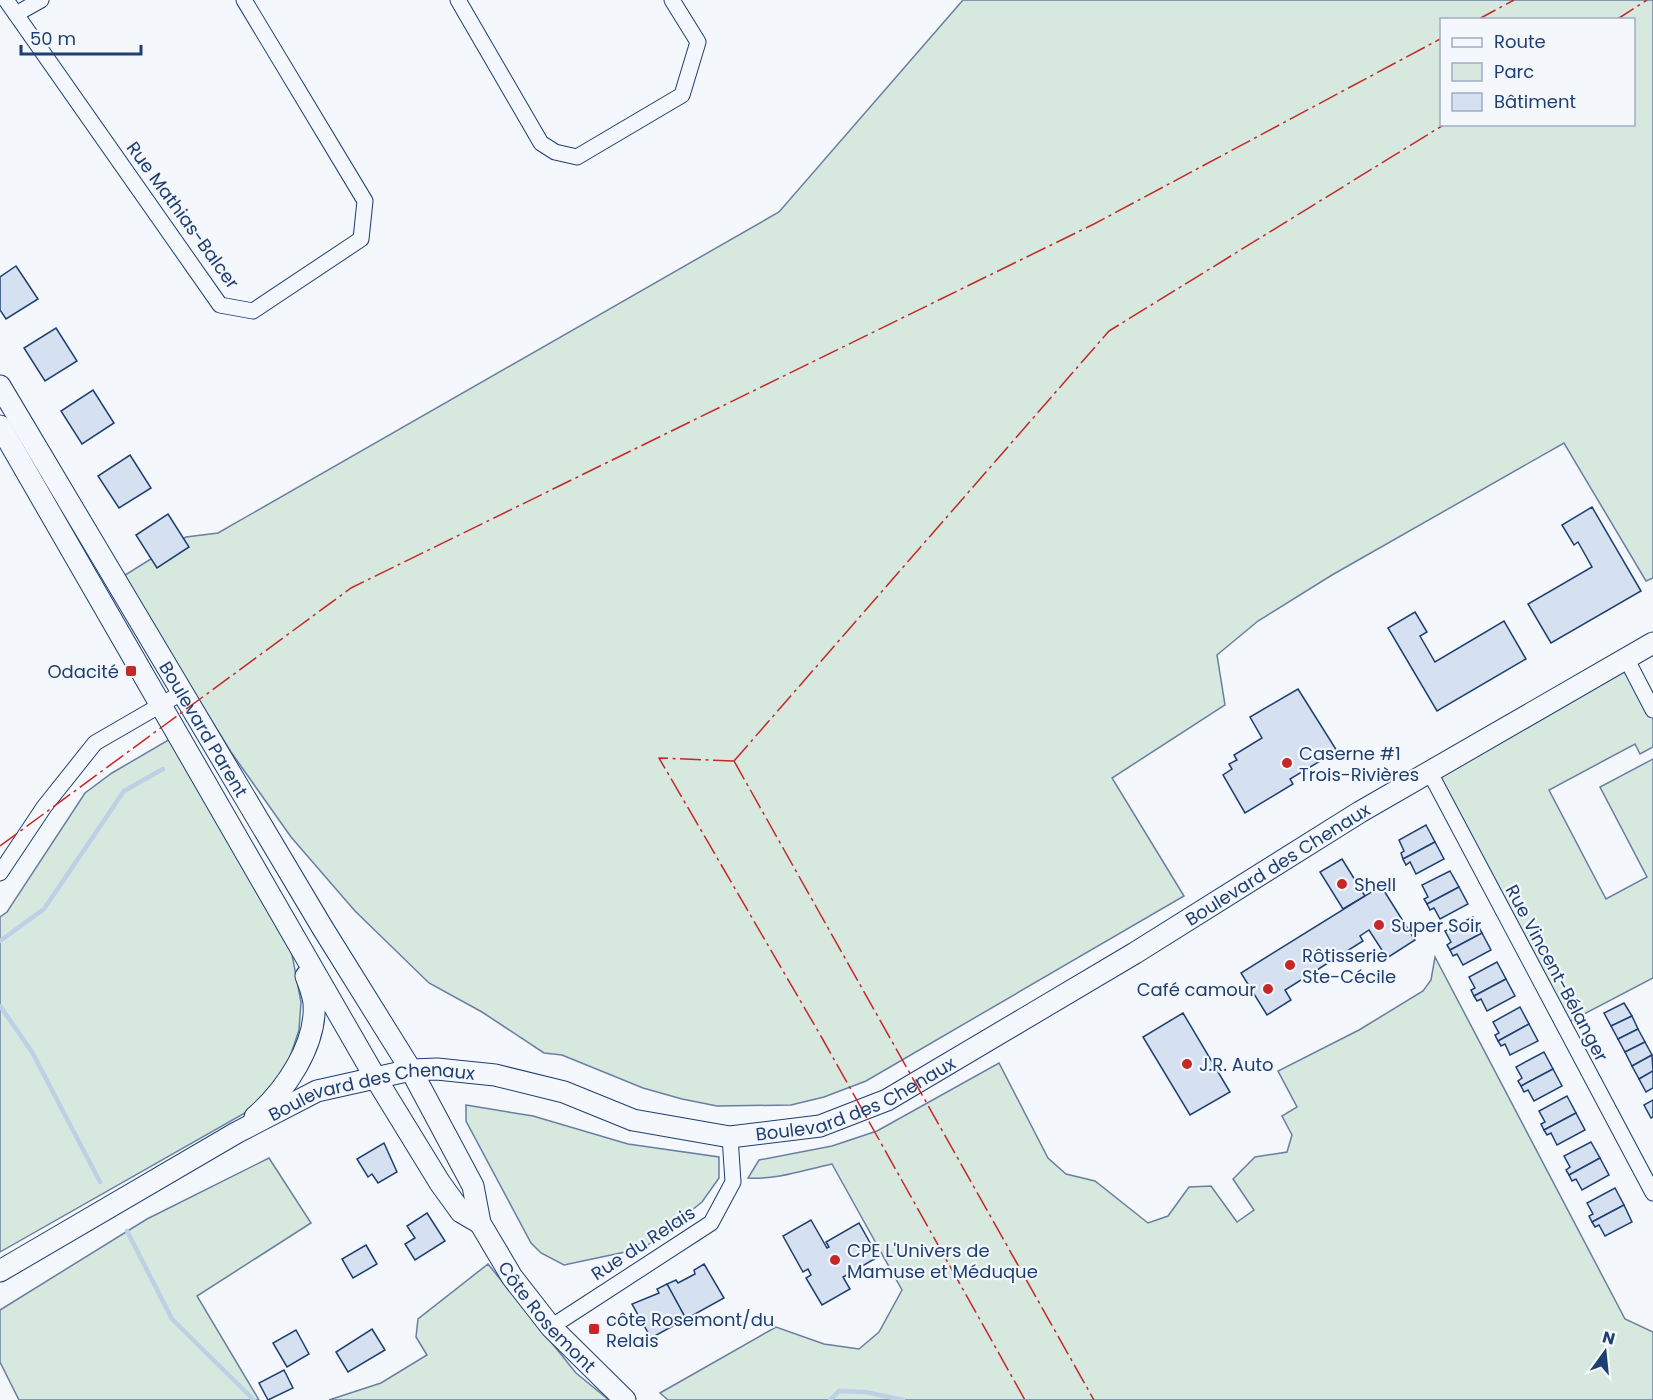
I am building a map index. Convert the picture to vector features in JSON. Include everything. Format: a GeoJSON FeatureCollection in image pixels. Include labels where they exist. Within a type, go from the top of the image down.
{"type":"FeatureCollection","features":[{"type":"Feature","properties":{"kind":"street","name":"Rue Mathias-Balcer"},"geometry":{"type":"LineString","coordinates":[[6,0],[220,305],[253,311],[361,239],[365,201],[244,0]]}},
{"type":"Feature","properties":{"kind":"street"},"geometry":{"type":"LineString","coordinates":[[16,14],[41,0]]}},
{"type":"Feature","properties":{"kind":"street"},"geometry":{"type":"LineString","coordinates":[[458,0],[541,143],[555,152],[577,157],[682,95],[698,42],[672,0]]}},
{"type":"Feature","properties":{"kind":"street","name":"Boulevard Parent"},"geometry":{"type":"LineString","coordinates":[[0,386],[322,927],[411,1070]]}},
{"type":"Feature","properties":{"kind":"street","name":"Boulevard Parent"},"geometry":{"type":"LineString","coordinates":[[0,426],[375,1077]]}},
{"type":"Feature","properties":{"kind":"street","name":"Boulevard des Chenaux"},"geometry":{"type":"LineString","coordinates":[[0,1271],[236,1132],[317,1091],[411,1070],[437,1069],[495,1075],[564,1092],[633,1120],[730,1137],[820,1126],[887,1100],[1125,959],[1359,812],[1653,643]]}},
{"type":"Feature","properties":{"kind":"street"},"geometry":{"type":"LineString","coordinates":[[1626,658],[1653,710]]}},
{"type":"Feature","properties":{"kind":"street"},"geometry":{"type":"LineString","coordinates":[[0,873],[44,807],[95,743],[183,692]]}},
{"type":"Feature","properties":{"kind":"street","name":"Rue Vincent-Bélanger"},"geometry":{"type":"LineString","coordinates":[[1429,771],[1653,1192]]}},
{"type":"Feature","properties":{"kind":"street"},"geometry":{"type":"LineString","coordinates":[[236,1132],[261,1112],[296,1069],[310,1034],[314,1003],[298,946]]}},
{"type":"Feature","properties":{"kind":"street","name":"Côte Rosemont"},"geometry":{"type":"LineString","coordinates":[[411,1070],[473,1186],[480,1224],[512,1277],[551,1327],[625,1400]]}},
{"type":"Feature","properties":{"kind":"street","name":"Côte Rosemont"},"geometry":{"type":"LineString","coordinates":[[375,1077],[440,1183],[461,1212],[480,1224]]}},
{"type":"Feature","properties":{"kind":"street","name":"Rue du Relais"},"geometry":{"type":"LineString","coordinates":[[551,1327],[711,1223],[733,1182],[730,1137]]}},
{"type":"Feature","properties":{"kind":"green space"},"geometry":{"type":"Polygon","coordinates":[[[963,0],[1653,0],[1653,578],[1646,581],[1564,443],[1332,575],[1258,621],[1217,655],[1225,705],[1112,778],[1184,896],[866,1081],[824,1097],[791,1105],[717,1106],[643,1088],[562,1055],[544,1053],[482,1012],[429,983],[355,911],[291,837],[231,752],[122,577],[186,537],[218,533],[779,212],[963,0]]]}},
{"type":"Feature","properties":{"kind":"green space"},"geometry":{"type":"Polygon","coordinates":[[[1626,658],[1653,710],[1653,747],[1640,754],[1635,744],[1549,790],[1606,899],[1647,877],[1600,787],[1653,759],[1653,978],[1563,1025],[1429,772],[1626,658]]]}},
{"type":"Feature","properties":{"kind":"green space"},"geometry":{"type":"Polygon","coordinates":[[[170,739],[290,944],[301,1002],[299,1030],[286,1069],[252,1109],[0,1252],[0,917],[7,912],[85,793],[112,773],[170,739]]]}},
{"type":"Feature","properties":{"kind":"green space"},"geometry":{"type":"Polygon","coordinates":[[[1435,957],[1625,1319],[1653,1332],[1653,1400],[668,1400],[660,1393],[776,1327],[824,1344],[859,1349],[879,1332],[902,1290],[832,1164],[780,1176],[748,1178],[759,1160],[832,1146],[877,1131],[999,1063],[1048,1158],[1066,1174],[1095,1181],[1148,1223],[1168,1216],[1189,1187],[1211,1186],[1237,1222],[1254,1210],[1233,1179],[1255,1157],[1287,1152],[1292,1135],[1282,1116],[1297,1107],[1278,1071],[1359,1030],[1423,991],[1431,980],[1435,957]]]}},
{"type":"Feature","properties":{"kind":"green space"},"geometry":{"type":"Polygon","coordinates":[[[466,1105],[533,1116],[628,1144],[719,1157],[719,1178],[702,1202],[644,1248],[564,1265],[541,1253],[531,1243],[466,1121],[466,1105]]]}},
{"type":"Feature","properties":{"kind":"green space"},"geometry":{"type":"Polygon","coordinates":[[[269,1158],[311,1223],[197,1296],[259,1400],[19,1400],[0,1362],[0,1310],[147,1219],[269,1158]]]}},
{"type":"Feature","properties":{"kind":"green space"},"geometry":{"type":"Polygon","coordinates":[[[488,1264],[576,1373],[609,1400],[329,1400],[381,1383],[427,1355],[416,1337],[418,1319],[488,1264]]]}},
{"type":"Feature","properties":{"kind":"building"},"geometry":{"type":"Polygon","coordinates":[[[16,266],[38,299],[6,319],[0,310],[0,277],[16,266]]]}},
{"type":"Feature","properties":{"kind":"building"},"geometry":{"type":"Polygon","coordinates":[[[56,328],[77,361],[45,381],[24,348],[56,328]]]}},
{"type":"Feature","properties":{"kind":"building"},"geometry":{"type":"Polygon","coordinates":[[[93,390],[114,423],[82,444],[61,411],[93,390]]]}},
{"type":"Feature","properties":{"kind":"building"},"geometry":{"type":"Polygon","coordinates":[[[130,455],[151,488],[119,508],[98,476],[130,455]]]}},
{"type":"Feature","properties":{"kind":"building"},"geometry":{"type":"Polygon","coordinates":[[[1592,507],[1641,591],[1551,643],[1528,604],[1592,567],[1578,542],[1574,545],[1562,525],[1592,507]]]}},
{"type":"Feature","properties":{"kind":"building"},"geometry":{"type":"Polygon","coordinates":[[[168,514],[189,547],[157,568],[136,535],[168,514]]]}},
{"type":"Feature","properties":{"kind":"building"},"geometry":{"type":"Polygon","coordinates":[[[1415,612],[1427,632],[1420,636],[1435,662],[1504,621],[1526,659],[1437,711],[1388,628],[1415,612]]]}},
{"type":"Feature","properties":{"kind":"building"},"geometry":{"type":"Polygon","coordinates":[[[1298,689],[1337,751],[1290,779],[1293,784],[1245,813],[1223,775],[1232,769],[1229,764],[1237,760],[1234,755],[1262,738],[1250,717],[1298,689]]]}},
{"type":"Feature","properties":{"kind":"building"},"geometry":{"type":"Polygon","coordinates":[[[1426,825],[1435,842],[1403,859],[1401,853],[1404,851],[1399,840],[1426,825]]]}},
{"type":"Feature","properties":{"kind":"building"},"geometry":{"type":"Polygon","coordinates":[[[1435,842],[1444,859],[1416,874],[1410,862],[1406,865],[1403,859],[1435,842]]]}},
{"type":"Feature","properties":{"kind":"building","name":"Shell"},"geometry":{"type":"Polygon","coordinates":[[[1342,859],[1365,896],[1343,909],[1320,872],[1342,859]]]}},
{"type":"Feature","properties":{"kind":"building"},"geometry":{"type":"Polygon","coordinates":[[[1450,871],[1459,887],[1427,904],[1424,899],[1428,897],[1422,885],[1450,871]]]}},
{"type":"Feature","properties":{"kind":"building"},"geometry":{"type":"Polygon","coordinates":[[[1381,886],[1415,940],[1387,958],[1369,930],[1360,936],[1363,941],[1285,990],[1291,1000],[1267,1015],[1241,973],[1381,886]]]}},
{"type":"Feature","properties":{"kind":"building"},"geometry":{"type":"Polygon","coordinates":[[[1459,887],[1468,904],[1440,919],[1434,908],[1430,910],[1427,904],[1459,887]]]}},
{"type":"Feature","properties":{"kind":"building"},"geometry":{"type":"Polygon","coordinates":[[[1473,917],[1482,933],[1450,950],[1447,945],[1451,942],[1445,931],[1473,917]]]}},
{"type":"Feature","properties":{"kind":"building"},"geometry":{"type":"Polygon","coordinates":[[[1482,933],[1491,950],[1463,965],[1457,954],[1453,956],[1450,950],[1482,933]]]}},
{"type":"Feature","properties":{"kind":"building"},"geometry":{"type":"Polygon","coordinates":[[[1497,962],[1506,979],[1474,996],[1471,990],[1475,988],[1469,977],[1497,962]]]}},
{"type":"Feature","properties":{"kind":"building"},"geometry":{"type":"Polygon","coordinates":[[[1506,979],[1515,996],[1487,1011],[1481,999],[1477,1001],[1474,996],[1506,979]]]}},
{"type":"Feature","properties":{"kind":"building"},"geometry":{"type":"Polygon","coordinates":[[[1624,1003],[1632,1016],[1611,1026],[1604,1013],[1624,1003]]]}},
{"type":"Feature","properties":{"kind":"building"},"geometry":{"type":"Polygon","coordinates":[[[1520,1007],[1529,1024],[1498,1041],[1495,1035],[1499,1033],[1493,1022],[1520,1007]]]}},
{"type":"Feature","properties":{"kind":"building","name":"J.R. Auto"},"geometry":{"type":"Polygon","coordinates":[[[1183,1013],[1230,1092],[1190,1115],[1143,1037],[1183,1013]]]}},
{"type":"Feature","properties":{"kind":"building"},"geometry":{"type":"Polygon","coordinates":[[[1632,1016],[1638,1029],[1618,1039],[1611,1026],[1632,1016]]]}},
{"type":"Feature","properties":{"kind":"building"},"geometry":{"type":"Polygon","coordinates":[[[1529,1024],[1538,1041],[1510,1055],[1505,1044],[1501,1046],[1498,1041],[1529,1024]]]}},
{"type":"Feature","properties":{"kind":"building"},"geometry":{"type":"Polygon","coordinates":[[[1638,1029],[1645,1042],[1625,1052],[1618,1039],[1638,1029]]]}},
{"type":"Feature","properties":{"kind":"building"},"geometry":{"type":"Polygon","coordinates":[[[1645,1042],[1652,1055],[1632,1066],[1625,1052],[1645,1042]]]}},
{"type":"Feature","properties":{"kind":"building"},"geometry":{"type":"Polygon","coordinates":[[[1544,1052],[1553,1069],[1521,1086],[1518,1081],[1522,1078],[1516,1067],[1544,1052]]]}},
{"type":"Feature","properties":{"kind":"building"},"geometry":{"type":"Polygon","coordinates":[[[1652,1055],[1653,1071],[1639,1079],[1632,1066],[1652,1055]]]}},
{"type":"Feature","properties":{"kind":"building"},"geometry":{"type":"Polygon","coordinates":[[[1553,1069],[1562,1086],[1534,1101],[1528,1090],[1524,1092],[1521,1086],[1553,1069]]]}},
{"type":"Feature","properties":{"kind":"building"},"geometry":{"type":"Polygon","coordinates":[[[1653,1071],[1653,1088],[1646,1092],[1639,1079],[1653,1071]]]}},
{"type":"Feature","properties":{"kind":"building"},"geometry":{"type":"Polygon","coordinates":[[[1567,1096],[1576,1113],[1544,1130],[1541,1124],[1545,1122],[1539,1111],[1567,1096]]]}},
{"type":"Feature","properties":{"kind":"building"},"geometry":{"type":"Polygon","coordinates":[[[1653,1100],[1653,1117],[1651,1118],[1644,1105],[1653,1100]]]}},
{"type":"Feature","properties":{"kind":"building"},"geometry":{"type":"Polygon","coordinates":[[[1576,1113],[1585,1130],[1557,1145],[1551,1133],[1547,1135],[1544,1130],[1576,1113]]]}},
{"type":"Feature","properties":{"kind":"building"},"geometry":{"type":"Polygon","coordinates":[[[1591,1142],[1600,1158],[1569,1175],[1566,1170],[1570,1167],[1564,1156],[1591,1142]]]}},
{"type":"Feature","properties":{"kind":"building"},"geometry":{"type":"Polygon","coordinates":[[[384,1143],[397,1172],[378,1183],[372,1174],[368,1177],[357,1159],[384,1143]]]}},
{"type":"Feature","properties":{"kind":"building"},"geometry":{"type":"Polygon","coordinates":[[[1600,1158],[1609,1175],[1582,1190],[1576,1179],[1572,1181],[1569,1175],[1600,1158]]]}},
{"type":"Feature","properties":{"kind":"building"},"geometry":{"type":"Polygon","coordinates":[[[1615,1188],[1624,1205],[1592,1222],[1589,1216],[1593,1214],[1587,1203],[1615,1188]]]}},
{"type":"Feature","properties":{"kind":"building"},"geometry":{"type":"Polygon","coordinates":[[[1624,1205],[1632,1222],[1605,1236],[1599,1225],[1595,1227],[1592,1222],[1624,1205]]]}},
{"type":"Feature","properties":{"kind":"building"},"geometry":{"type":"Polygon","coordinates":[[[427,1213],[445,1241],[415,1260],[405,1244],[415,1238],[407,1226],[427,1213]]]}},
{"type":"Feature","properties":{"kind":"building","name":"CPE L'Univers de Mamuse et Méduque"},"geometry":{"type":"Polygon","coordinates":[[[811,1220],[827,1248],[829,1247],[826,1242],[859,1223],[878,1257],[843,1277],[850,1289],[822,1305],[806,1278],[811,1275],[808,1269],[803,1272],[783,1236],[811,1220]]]}},
{"type":"Feature","properties":{"kind":"building"},"geometry":{"type":"Polygon","coordinates":[[[366,1245],[377,1264],[353,1278],[342,1259],[366,1245]]]}},
{"type":"Feature","properties":{"kind":"building"},"geometry":{"type":"Polygon","coordinates":[[[704,1264],[724,1298],[686,1319],[667,1284],[676,1280],[678,1283],[695,1274],[694,1270],[704,1264]]]}},
{"type":"Feature","properties":{"kind":"building"},"geometry":{"type":"Polygon","coordinates":[[[667,1284],[686,1319],[651,1338],[632,1304],[659,1293],[657,1289],[667,1284]]]}},
{"type":"Feature","properties":{"kind":"building"},"geometry":{"type":"Polygon","coordinates":[[[372,1329],[385,1350],[348,1372],[336,1352],[372,1329]]]}},
{"type":"Feature","properties":{"kind":"building"},"geometry":{"type":"Polygon","coordinates":[[[296,1330],[309,1354],[287,1367],[273,1343],[296,1330]]]}},
{"type":"Feature","properties":{"kind":"building"},"geometry":{"type":"Polygon","coordinates":[[[284,1370],[293,1388],[268,1400],[259,1383],[284,1370]]]}},
{"type":"Feature","properties":{"kind":"waterway"},"geometry":{"type":"LineString","coordinates":[[0,941],[44,909],[124,791],[163,769]]}},
{"type":"Feature","properties":{"kind":"waterway"},"geometry":{"type":"LineString","coordinates":[[0,1006],[32,1052],[100,1182]]}},
{"type":"Feature","properties":{"kind":"waterway"},"geometry":{"type":"LineString","coordinates":[[127,1231],[172,1319],[254,1400]]}},
{"type":"Feature","properties":{"kind":"waterway"},"geometry":{"type":"LineString","coordinates":[[830,1400],[839,1391],[865,1392],[903,1400]]}},
{"type":"Feature","properties":{"kind":"power"},"geometry":{"type":"LineString","coordinates":[[1481,18],[1514,0]]}},
{"type":"Feature","properties":{"kind":"power"},"geometry":{"type":"LineString","coordinates":[[1619,18],[1647,0]]}},
{"type":"Feature","properties":{"kind":"power"},"geometry":{"type":"LineString","coordinates":[[0,846],[351,588],[1094,224],[1440,39]]}},
{"type":"Feature","properties":{"kind":"power"},"geometry":{"type":"LineString","coordinates":[[734,761],[1109,331],[1442,126]]}},
{"type":"Feature","properties":{"kind":"power"},"geometry":{"type":"LineString","coordinates":[[734,761],[659,758],[822,1038],[1025,1400]]}},
{"type":"Feature","properties":{"kind":"power"},"geometry":{"type":"LineString","coordinates":[[734,761],[1094,1400]]}},
{"type":"Feature","properties":{"kind":"place","name":"Odacité"},"geometry":{"type":"Point","coordinates":[131,671]}},
{"type":"Feature","properties":{"kind":"place","name":"Caserne #1 Trois-Rivières"},"geometry":{"type":"Point","coordinates":[1287,763]}},
{"type":"Feature","properties":{"kind":"place","name":"Shell"},"geometry":{"type":"Point","coordinates":[1342,884]}},
{"type":"Feature","properties":{"kind":"place","name":"Super Soir"},"geometry":{"type":"Point","coordinates":[1379,925]}},
{"type":"Feature","properties":{"kind":"place","name":"Rôtisserie Ste-Cécile"},"geometry":{"type":"Point","coordinates":[1290,965]}},
{"type":"Feature","properties":{"kind":"place","name":"Café camour"},"geometry":{"type":"Point","coordinates":[1268,989]}},
{"type":"Feature","properties":{"kind":"place","name":"J.R. Auto"},"geometry":{"type":"Point","coordinates":[1187,1064]}},
{"type":"Feature","properties":{"kind":"place","name":"CPE L'Univers de Mamuse et Méduque"},"geometry":{"type":"Point","coordinates":[835,1260]}},
{"type":"Feature","properties":{"kind":"place","name":"côte Rosemont/du Relais"},"geometry":{"type":"Point","coordinates":[594,1329]}}]}
